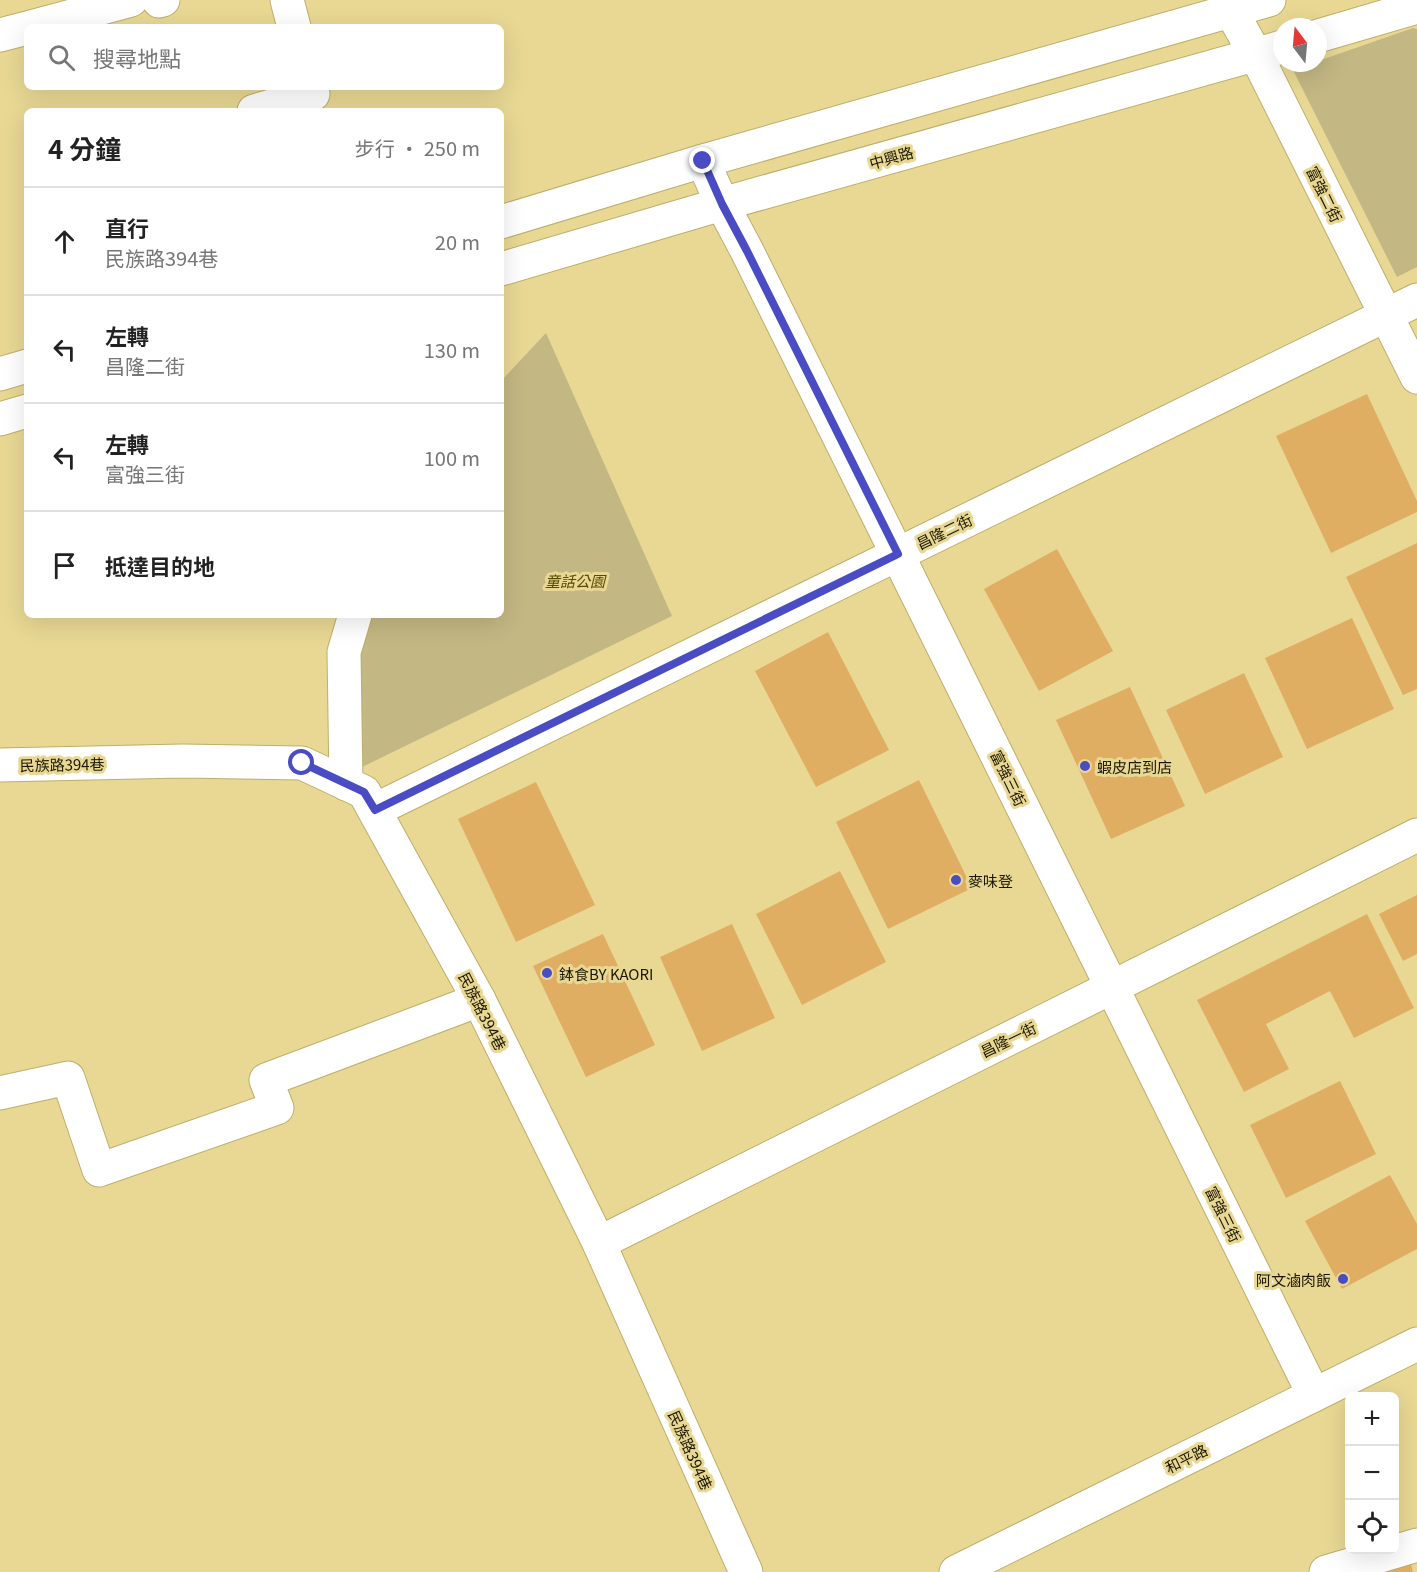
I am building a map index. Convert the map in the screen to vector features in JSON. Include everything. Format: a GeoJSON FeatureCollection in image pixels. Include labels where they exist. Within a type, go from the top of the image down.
{"type":"FeatureCollection","features":[{"type":"Feature","properties":{"kind":"street"},"geometry":{"type":"LineString","coordinates":[[46,24],[151,0]]}},
{"type":"Feature","properties":{"kind":"street"},"geometry":{"type":"LineString","coordinates":[[287,0],[293,24]]}},
{"type":"Feature","properties":{"kind":"street"},"geometry":{"type":"LineString","coordinates":[[504,221],[703,161],[1269,0]]}},
{"type":"Feature","properties":{"kind":"street"},"geometry":{"type":"LineString","coordinates":[[1327,33],[1417,7]]}},
{"type":"Feature","properties":{"kind":"street","name":"富強二街"},"geometry":{"type":"LineString","coordinates":[[1231,11],[1269,51],[1385,315],[1417,377]]}},
{"type":"Feature","properties":{"kind":"street"},"geometry":{"type":"LineString","coordinates":[[0,35],[24,29]]}},
{"type":"Feature","properties":{"kind":"street","name":"中興路"},"geometry":{"type":"LineString","coordinates":[[504,268],[722,204],[1269,51]]}},
{"type":"Feature","properties":{"kind":"street"},"geometry":{"type":"LineString","coordinates":[[264,108],[313,94],[312,90]]}},
{"type":"Feature","properties":{"kind":"street","name":"富強三街"},"geometry":{"type":"LineString","coordinates":[[703,161],[722,204],[898,554],[1314,1395]]}},
{"type":"Feature","properties":{"kind":"street","name":"昌隆二街"},"geometry":{"type":"LineString","coordinates":[[362,795],[898,554],[1417,300]]}},
{"type":"Feature","properties":{"kind":"street"},"geometry":{"type":"LineString","coordinates":[[0,374],[24,367]]}},
{"type":"Feature","properties":{"kind":"street"},"geometry":{"type":"LineString","coordinates":[[0,419],[24,412]]}},
{"type":"Feature","properties":{"kind":"street"},"geometry":{"type":"LineString","coordinates":[[354,618],[344,652],[362,795]]}},
{"type":"Feature","properties":{"kind":"street","name":"民族路394巷"},"geometry":{"type":"LineString","coordinates":[[0,765],[183,761],[302,763],[362,795],[479,1000],[599,1242],[746,1572]]}},
{"type":"Feature","properties":{"kind":"street","name":"昌隆一街"},"geometry":{"type":"LineString","coordinates":[[599,1242],[1417,835]]}},
{"type":"Feature","properties":{"kind":"street"},"geometry":{"type":"LineString","coordinates":[[0,1093],[68,1078],[99,1170],[277,1108],[266,1080],[479,1000]]}},
{"type":"Feature","properties":{"kind":"street","name":"和平路"},"geometry":{"type":"LineString","coordinates":[[956,1572],[1417,1344]]}},
{"type":"Feature","properties":{"kind":"street"},"geometry":{"type":"LineString","coordinates":[[1326,1572],[1417,1545]]}},
{"type":"Feature","properties":{"kind":"green space"},"geometry":{"type":"Polygon","coordinates":[[[1413,28],[1417,29],[1417,267],[1397,277],[1294,72],[1327,72],[1327,58],[1413,28]]]}},
{"type":"Feature","properties":{"kind":"green space","name":"童話公園"},"geometry":{"type":"Polygon","coordinates":[[[546,333],[672,616],[362,767],[357,651],[369,618],[504,618],[504,378],[546,333]]]}},
{"type":"Feature","properties":{"kind":"building"},"geometry":{"type":"Polygon","coordinates":[[[1367,394],[1417,501],[1417,512],[1331,553],[1276,436],[1367,394]]]}},
{"type":"Feature","properties":{"kind":"building"},"geometry":{"type":"Polygon","coordinates":[[[1417,543],[1417,689],[1403,695],[1346,577],[1417,543]]]}},
{"type":"Feature","properties":{"kind":"building"},"geometry":{"type":"Polygon","coordinates":[[[1057,549],[1113,651],[1039,691],[984,589],[1057,549]]]}},
{"type":"Feature","properties":{"kind":"building"},"geometry":{"type":"Polygon","coordinates":[[[1352,618],[1394,709],[1307,749],[1265,658],[1352,618]]]}},
{"type":"Feature","properties":{"kind":"building"},"geometry":{"type":"Polygon","coordinates":[[[828,632],[889,750],[816,787],[755,671],[828,632]]]}},
{"type":"Feature","properties":{"kind":"building"},"geometry":{"type":"Polygon","coordinates":[[[1244,673],[1283,757],[1205,794],[1166,710],[1244,673]]]}},
{"type":"Feature","properties":{"kind":"building"},"geometry":{"type":"Polygon","coordinates":[[[1130,687],[1185,806],[1111,839],[1056,720],[1130,687]]]}},
{"type":"Feature","properties":{"kind":"building"},"geometry":{"type":"Polygon","coordinates":[[[919,780],[972,888],[888,929],[836,822],[919,780]]]}},
{"type":"Feature","properties":{"kind":"building"},"geometry":{"type":"Polygon","coordinates":[[[536,782],[595,905],[516,942],[458,819],[536,782]]]}},
{"type":"Feature","properties":{"kind":"building"},"geometry":{"type":"Polygon","coordinates":[[[840,871],[886,962],[802,1005],[756,914],[840,871]]]}},
{"type":"Feature","properties":{"kind":"building"},"geometry":{"type":"Polygon","coordinates":[[[1417,895],[1417,954],[1403,961],[1379,914],[1417,895]]]}},
{"type":"Feature","properties":{"kind":"building"},"geometry":{"type":"Polygon","coordinates":[[[1367,914],[1414,1008],[1354,1038],[1330,991],[1266,1024],[1289,1069],[1244,1092],[1197,1000],[1367,914]]]}},
{"type":"Feature","properties":{"kind":"building"},"geometry":{"type":"Polygon","coordinates":[[[732,924],[775,1018],[702,1051],[660,957],[732,924]]]}},
{"type":"Feature","properties":{"kind":"building"},"geometry":{"type":"Polygon","coordinates":[[[603,934],[655,1045],[586,1077],[533,966],[603,934]]]}},
{"type":"Feature","properties":{"kind":"building"},"geometry":{"type":"Polygon","coordinates":[[[1340,1081],[1376,1154],[1286,1198],[1250,1125],[1340,1081]]]}},
{"type":"Feature","properties":{"kind":"building"},"geometry":{"type":"Polygon","coordinates":[[[1390,1175],[1417,1224],[1417,1249],[1342,1289],[1305,1221],[1390,1175]]]}},
{"type":"Feature","properties":{"kind":"building"},"geometry":{"type":"Polygon","coordinates":[[[1411,1564],[1413,1572],[1386,1572],[1386,1571],[1411,1564]]]}},
{"type":"Feature","properties":{"kind":"place","name":"蝦皮店到店"},"geometry":{"type":"Point","coordinates":[1085,766]}},
{"type":"Feature","properties":{"kind":"place","name":"麥味登"},"geometry":{"type":"Point","coordinates":[956,880]}},
{"type":"Feature","properties":{"kind":"place","name":"鉢食BY KAORI"},"geometry":{"type":"Point","coordinates":[547,973]}},
{"type":"Feature","properties":{"kind":"place","name":"阿文滷肉飯"},"geometry":{"type":"Point","coordinates":[1343,1279]}},
{"type":"Feature","properties":{"kind":"route"},"geometry":{"type":"LineString","coordinates":[[302,763],[364,792],[375,810],[898,554],[722,204],[703,161]]}}]}
